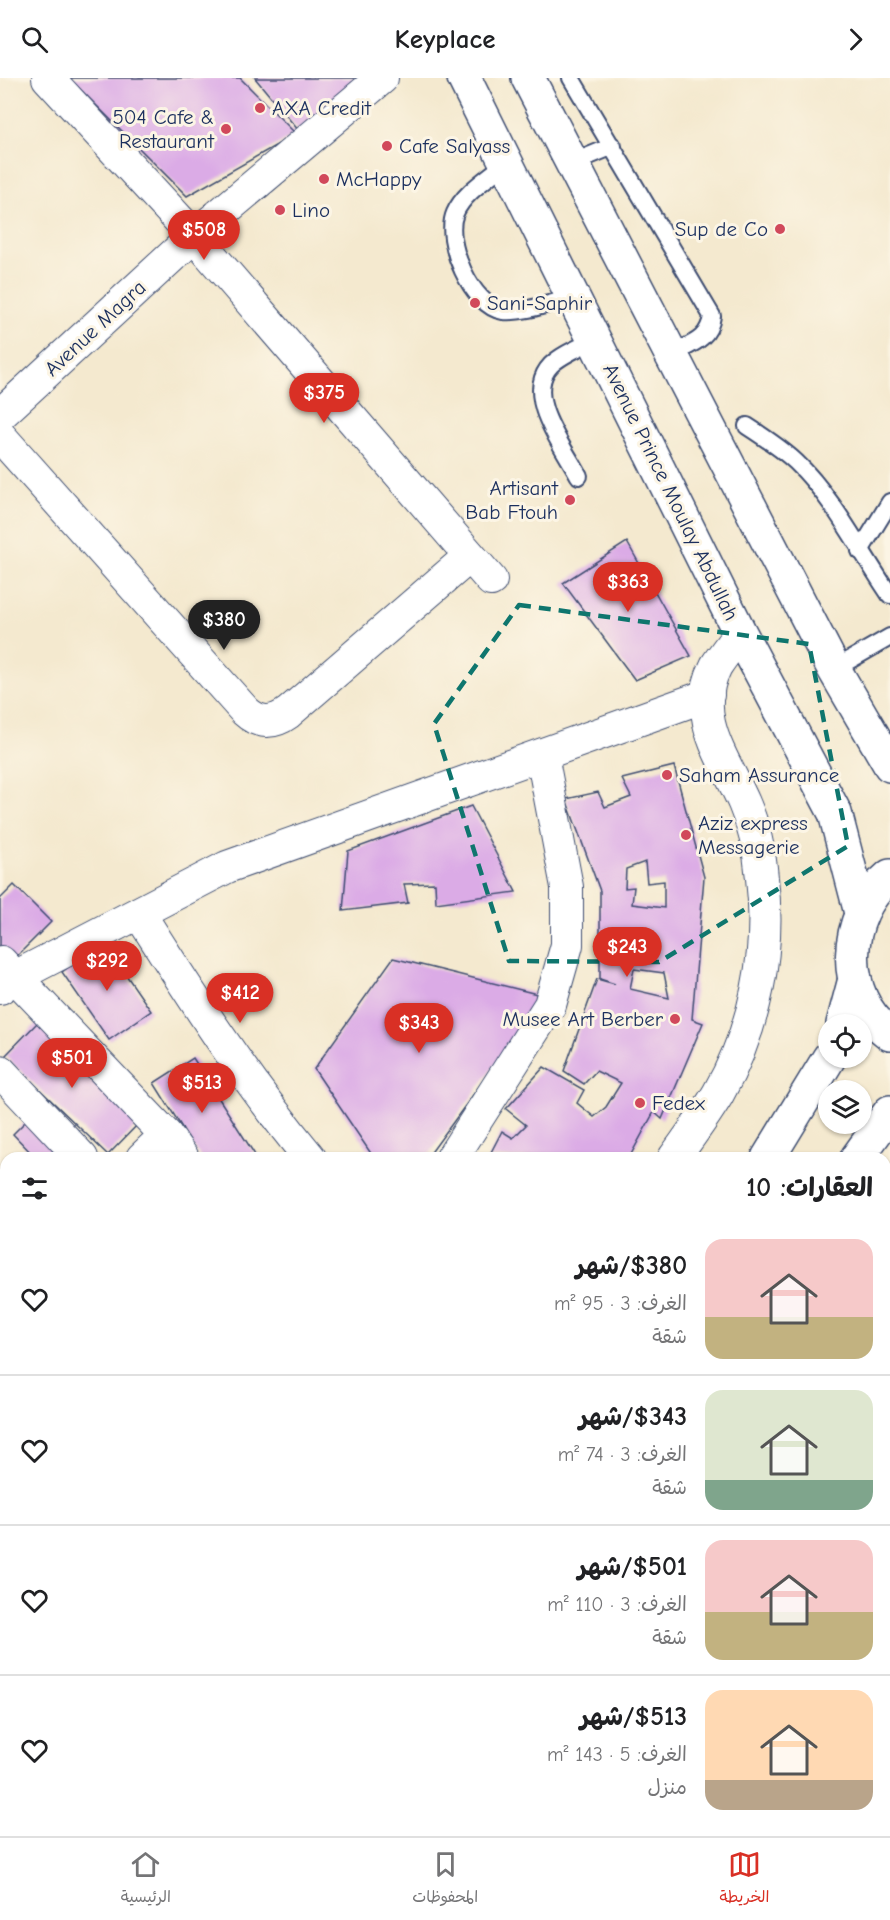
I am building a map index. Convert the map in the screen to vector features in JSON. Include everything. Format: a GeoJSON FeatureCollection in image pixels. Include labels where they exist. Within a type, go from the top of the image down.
{"type":"FeatureCollection","features":[{"type":"Feature","properties":{"kind":"main road","name":"Avenue Prince Moulay Abdullah"},"geometry":{"type":"LineString","coordinates":[[464,78],[596,339],[740,633],[835,813],[861,913]]}},
{"type":"Feature","properties":{"kind":"main road"},"geometry":{"type":"LineString","coordinates":[[528,78],[834,669],[890,765]]}},
{"type":"Feature","properties":{"kind":"main road"},"geometry":{"type":"LineString","coordinates":[[834,669],[890,714]]}},
{"type":"Feature","properties":{"kind":"main road"},"geometry":{"type":"LineString","coordinates":[[890,876],[877,888],[861,913],[852,945],[855,979],[867,1008],[890,1035]]}},
{"type":"Feature","properties":{"kind":"main road"},"geometry":{"type":"LineString","coordinates":[[846,1014],[855,979]]}},
{"type":"Feature","properties":{"kind":"main road"},"geometry":{"type":"LineString","coordinates":[[772,1152],[823,1068]]}},
{"type":"Feature","properties":{"kind":"main road"},"geometry":{"type":"LineString","coordinates":[[861,1152],[890,1112]]}},
{"type":"Feature","properties":{"kind":"street"},"geometry":{"type":"LineString","coordinates":[[48,78],[194,236],[491,580]]}},
{"type":"Feature","properties":{"kind":"street","name":"Avenue Magra"},"geometry":{"type":"LineString","coordinates":[[0,415],[194,236],[382,78]]}},
{"type":"Feature","properties":{"kind":"street"},"geometry":{"type":"LineString","coordinates":[[0,436],[245,711],[260,721],[279,719],[288,713],[471,556]]}},
{"type":"Feature","properties":{"kind":"street"},"geometry":{"type":"LineString","coordinates":[[678,1152],[717,1095],[734,1062],[758,990],[763,953],[762,877],[756,840],[745,804],[715,747],[709,728],[708,694],[716,667],[740,633]]}},
{"type":"Feature","properties":{"kind":"street"},"geometry":{"type":"LineString","coordinates":[[160,1152],[175,1147],[5,976],[139,913],[227,867],[708,694]]}},
{"type":"Feature","properties":{"kind":"street"},"geometry":{"type":"LineString","coordinates":[[456,1152],[550,1005],[567,945],[567,887],[542,755]]}},
{"type":"Feature","properties":{"kind":"street"},"geometry":{"type":"LineString","coordinates":[[139,913],[210,1025],[255,1088],[305,1152]]}},
{"type":"Feature","properties":{"kind":"street"},"geometry":{"type":"LineString","coordinates":[[0,1071],[76,1152]]}},
{"type":"Feature","properties":{"kind":"lane"},"geometry":{"type":"LineString","coordinates":[[572,78],[712,316],[711,327],[705,337],[672,354]]}},
{"type":"Feature","properties":{"kind":"lane"},"geometry":{"type":"LineString","coordinates":[[572,163],[613,146]]}},
{"type":"Feature","properties":{"kind":"lane"},"geometry":{"type":"LineString","coordinates":[[507,162],[460,204],[452,224],[454,246],[476,294],[483,303],[504,311],[575,297]]}},
{"type":"Feature","properties":{"kind":"lane"},"geometry":{"type":"LineString","coordinates":[[579,476],[542,407],[540,389],[542,380],[552,364],[596,339]]}},
{"type":"Feature","properties":{"kind":"lane"},"geometry":{"type":"LineString","coordinates":[[747,426],[773,443],[817,486],[890,595]]}},
{"type":"Feature","properties":{"kind":"lane"},"geometry":{"type":"LineString","coordinates":[[860,551],[890,502]]}},
{"type":"Feature","properties":{"kind":"lane"},"geometry":{"type":"LineString","coordinates":[[834,669],[890,637]]}},
{"type":"Feature","properties":{"kind":"highlighted area"},"geometry":{"type":"Polygon","coordinates":[[[519,605],[809,644],[848,846],[659,962],[509,961],[434,724],[519,605]]]}},
{"type":"Feature","properties":{"kind":"building"},"geometry":{"type":"Polygon","coordinates":[[[69,78],[240,78],[296,134],[187,196],[69,78]]]}},
{"type":"Feature","properties":{"kind":"building"},"geometry":{"type":"Polygon","coordinates":[[[255,78],[364,78],[299,131],[255,78]]]}},
{"type":"Feature","properties":{"kind":"building"},"geometry":{"type":"Polygon","coordinates":[[[627,542],[691,656],[635,680],[563,583],[627,542]]]}},
{"type":"Feature","properties":{"kind":"building"},"geometry":{"type":"Polygon","coordinates":[[[674,766],[704,877],[692,1019],[703,1023],[662,1119],[654,1112],[632,1152],[491,1152],[502,1131],[513,1138],[526,1125],[506,1109],[544,1067],[584,1090],[577,1103],[594,1117],[606,1107],[621,1083],[596,1071],[584,1084],[564,1071],[597,979],[615,984],[600,979],[600,891],[566,799],[598,792],[605,807],[631,797],[622,779],[674,766]],[[645,862],[626,869],[625,888],[634,887],[632,904],[664,908],[664,881],[647,883],[645,862]],[[634,969],[630,989],[669,998],[664,973],[634,969]]]}},
{"type":"Feature","properties":{"kind":"building"},"geometry":{"type":"Polygon","coordinates":[[[471,806],[516,892],[436,903],[435,883],[404,884],[408,903],[343,911],[348,851],[471,806]]]}},
{"type":"Feature","properties":{"kind":"building"},"geometry":{"type":"Polygon","coordinates":[[[14,885],[51,922],[12,961],[0,950],[0,899],[14,885]]]}},
{"type":"Feature","properties":{"kind":"building"},"geometry":{"type":"Polygon","coordinates":[[[104,943],[151,1011],[109,1040],[62,972],[104,943]]]}},
{"type":"Feature","properties":{"kind":"building"},"geometry":{"type":"Polygon","coordinates":[[[393,958],[545,996],[431,1152],[370,1152],[314,1069],[393,958]]]}},
{"type":"Feature","properties":{"kind":"building"},"geometry":{"type":"Polygon","coordinates":[[[37,1023],[140,1122],[111,1152],[105,1152],[5,1056],[37,1023]]]}},
{"type":"Feature","properties":{"kind":"building"},"geometry":{"type":"Polygon","coordinates":[[[193,1058],[253,1152],[197,1152],[154,1083],[193,1058]]]}},
{"type":"Feature","properties":{"kind":"building"},"geometry":{"type":"Polygon","coordinates":[[[26,1121],[54,1150],[52,1152],[30,1152],[13,1134],[26,1121]]]}},
{"type":"Feature","properties":{"kind":"place","name":"AXA Credit"},"geometry":{"type":"Point","coordinates":[260,108]}},
{"type":"Feature","properties":{"kind":"place","name":"504 Cafe & Restaurant"},"geometry":{"type":"Point","coordinates":[226,129]}},
{"type":"Feature","properties":{"kind":"place","name":"Cafe Salyass"},"geometry":{"type":"Point","coordinates":[387,146]}},
{"type":"Feature","properties":{"kind":"place","name":"McHappy"},"geometry":{"type":"Point","coordinates":[324,179]}},
{"type":"Feature","properties":{"kind":"place","name":"Lino"},"geometry":{"type":"Point","coordinates":[280,210]}},
{"type":"Feature","properties":{"kind":"place","name":"Sup de Co"},"geometry":{"type":"Point","coordinates":[780,229]}},
{"type":"Feature","properties":{"kind":"place","name":"Sani-Saphir"},"geometry":{"type":"Point","coordinates":[475,303]}},
{"type":"Feature","properties":{"kind":"place","name":"Artisant Bab Ftouh"},"geometry":{"type":"Point","coordinates":[570,500]}},
{"type":"Feature","properties":{"kind":"place","name":"Saham Assurance"},"geometry":{"type":"Point","coordinates":[667,775]}},
{"type":"Feature","properties":{"kind":"place","name":"Aziz express Messagerie"},"geometry":{"type":"Point","coordinates":[686,835]}},
{"type":"Feature","properties":{"kind":"place","name":"Musee Art Berber"},"geometry":{"type":"Point","coordinates":[675,1019]}},
{"type":"Feature","properties":{"kind":"place","name":"Fedex"},"geometry":{"type":"Point","coordinates":[640,1103]}}]}
